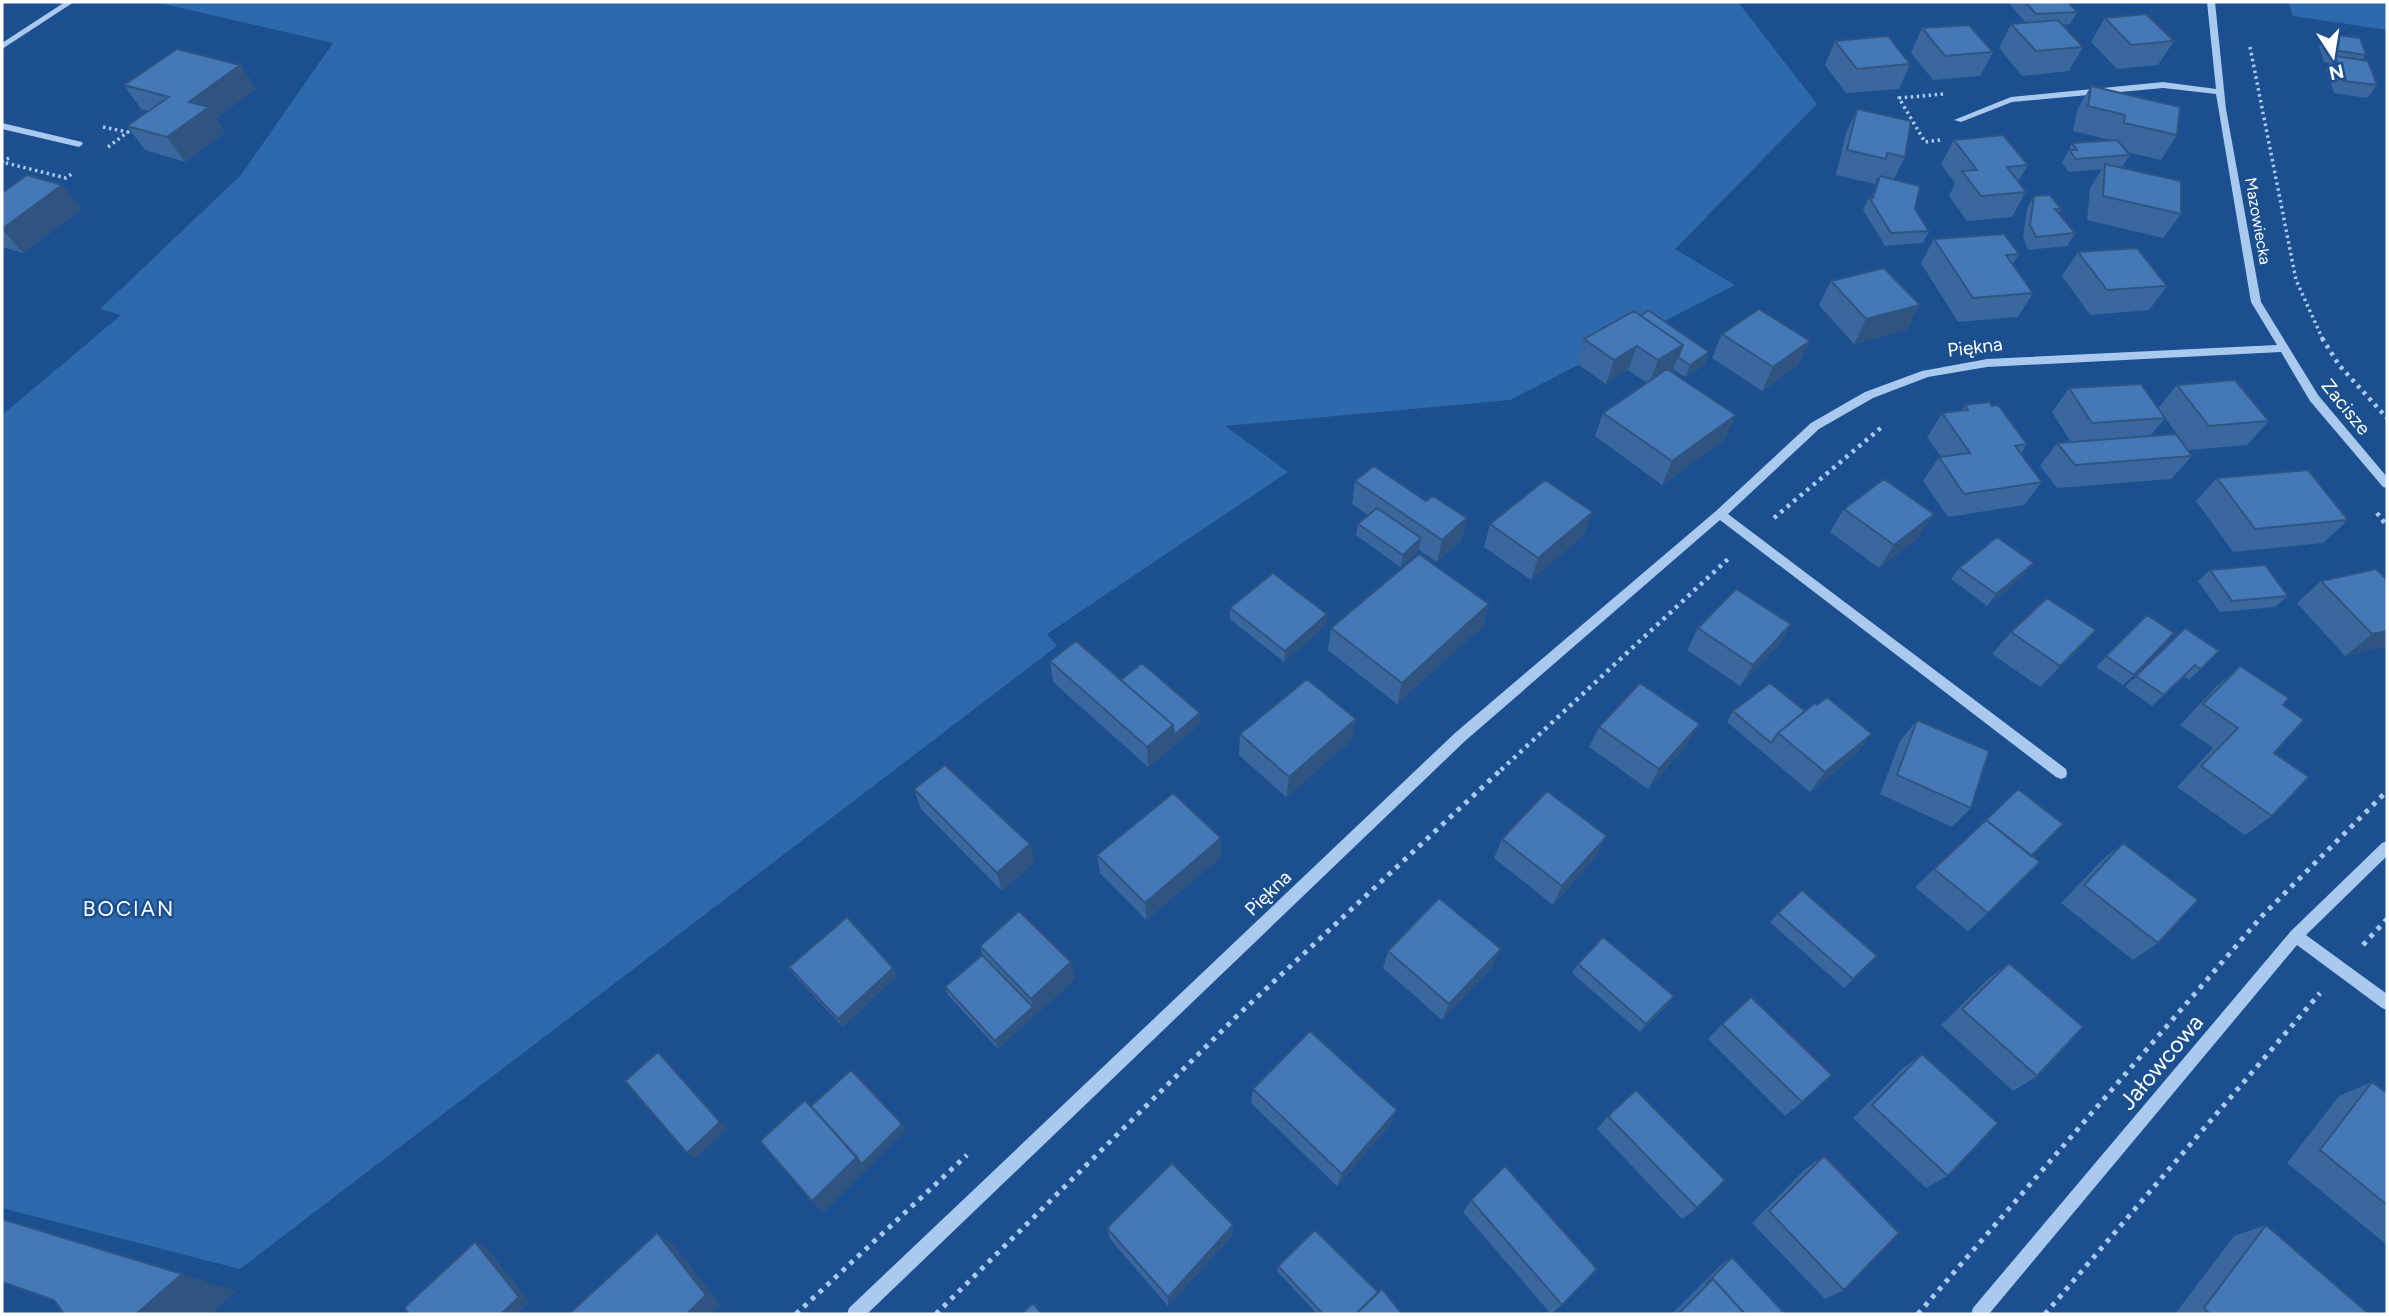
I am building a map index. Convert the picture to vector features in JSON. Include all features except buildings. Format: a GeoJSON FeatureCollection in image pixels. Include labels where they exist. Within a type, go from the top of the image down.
{"type":"FeatureCollection","features":[{"type":"Feature","properties":{"kind":"street"},"geometry":{"type":"LineString","coordinates":[[2,47],[70,2]]}},
{"type":"Feature","properties":{"kind":"street","name":"Mazowiecka"},"geometry":{"type":"LineString","coordinates":[[2211,2],[2220,92],[2256,302],[2282,348]]}},
{"type":"Feature","properties":{"kind":"street"},"geometry":{"type":"LineString","coordinates":[[1958,120],[2011,100],[2163,85],[2220,92]]}},
{"type":"Feature","properties":{"kind":"street"},"geometry":{"type":"LineString","coordinates":[[2,126],[79,144]]}},
{"type":"Feature","properties":{"kind":"street","name":"Zacisze"},"geometry":{"type":"LineString","coordinates":[[2282,348],[2314,398],[2387,484]]}},
{"type":"Feature","properties":{"kind":"street","name":"Piękna"},"geometry":{"type":"LineString","coordinates":[[855,1314],[1460,737],[1720,514],[1815,426],[1868,395],[1926,374],[1987,363],[2282,348]]}},
{"type":"Feature","properties":{"kind":"street"},"geometry":{"type":"LineString","coordinates":[[1720,514],[2061,773]]}},
{"type":"Feature","properties":{"kind":"street","name":"Jałowcowa"},"geometry":{"type":"LineString","coordinates":[[1979,1314],[2296,936],[2387,847]]}},
{"type":"Feature","properties":{"kind":"lane"},"geometry":{"type":"LineString","coordinates":[[2296,936],[2387,1003]]}},
{"type":"Feature","properties":{"kind":"path"},"geometry":{"type":"LineString","coordinates":[[2248,39],[2297,281],[2325,344],[2339,365],[2387,418]]}},
{"type":"Feature","properties":{"kind":"path"},"geometry":{"type":"LineString","coordinates":[[936,1314],[1238,1015],[1751,538],[1853,448],[1887,423]]}},
{"type":"Feature","properties":{"kind":"path"},"geometry":{"type":"LineString","coordinates":[[1918,1314],[2262,916],[2387,791]]}},
{"type":"Feature","properties":{"kind":"path"},"geometry":{"type":"LineString","coordinates":[[2045,1314],[2322,990]]}},
{"type":"Feature","properties":{"kind":"shaded area"},"geometry":{"type":"Polygon","coordinates":[[[155,2],[1738,2],[1817,104],[1675,249],[1735,285],[1510,400],[1225,426],[1288,472],[1047,634],[1057,646],[240,1269],[2,1208],[2,415],[121,315],[100,309],[241,175],[333,43],[155,2]]]}},
{"type":"Feature","properties":{"kind":"shaded area"},"geometry":{"type":"Polygon","coordinates":[[[2288,2],[2387,2],[2387,30],[2293,16],[2288,2]]]}},
{"type":"Feature","properties":{"kind":"district","name":"BOCIAN"},"geometry":{"type":"Point","coordinates":[129,908]}}]}
